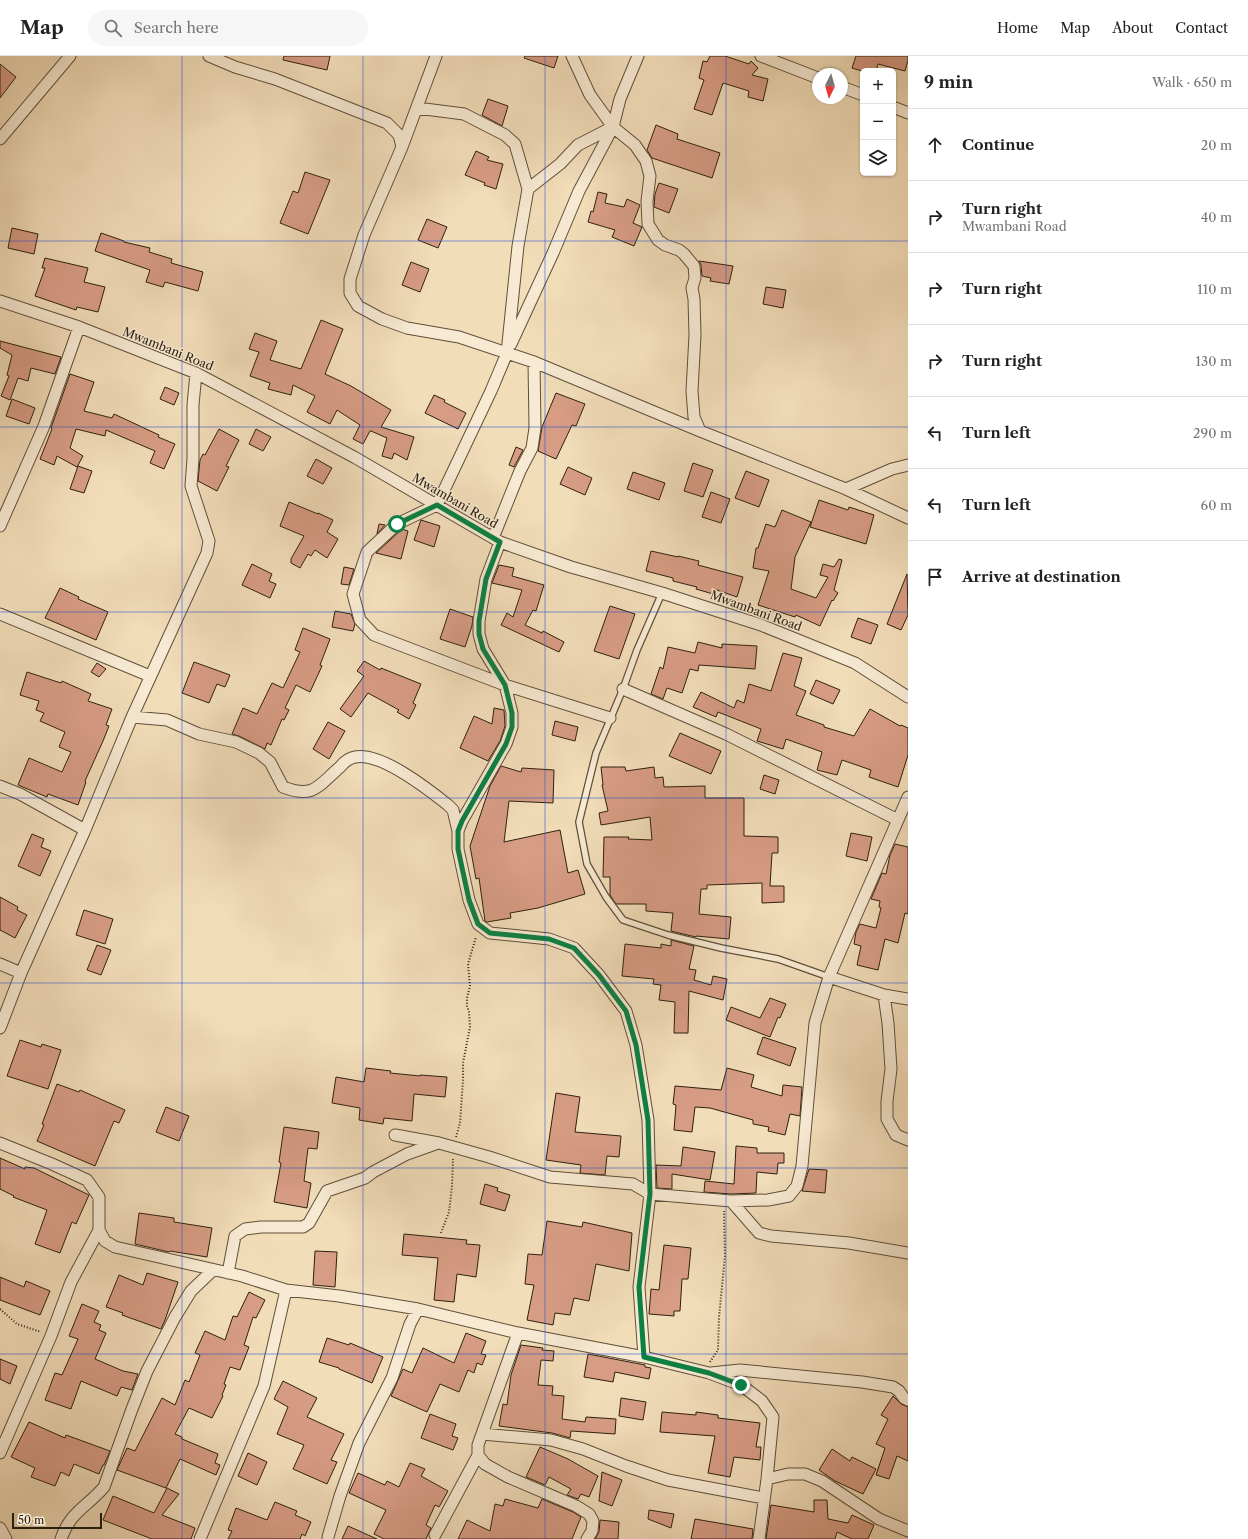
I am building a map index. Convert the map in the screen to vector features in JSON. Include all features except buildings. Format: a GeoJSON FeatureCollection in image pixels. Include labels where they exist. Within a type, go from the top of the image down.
{"type":"FeatureCollection","features":[{"type":"Feature","properties":{"kind":"street"},"geometry":{"type":"LineString","coordinates":[[0,139],[70,56]]}},
{"type":"Feature","properties":{"kind":"street"},"geometry":{"type":"LineString","coordinates":[[209,56],[235,67],[275,79],[387,124],[399,135],[402,147]]}},
{"type":"Feature","properties":{"kind":"street"},"geometry":{"type":"LineString","coordinates":[[436,56],[402,147],[364,235],[350,279],[350,292],[358,306],[382,319],[407,328],[459,337],[534,362],[846,490],[908,518]]}},
{"type":"Feature","properties":{"kind":"street"},"geometry":{"type":"LineString","coordinates":[[572,56],[590,96],[613,127],[635,145],[646,161],[650,176],[647,201],[648,224],[652,232],[658,240],[665,245],[684,254],[694,266],[695,278],[692,288],[694,299],[695,335],[692,391],[694,417],[700,431]]}},
{"type":"Feature","properties":{"kind":"street"},"geometry":{"type":"LineString","coordinates":[[610,718],[505,685],[374,635],[360,620],[353,594],[367,552],[397,524],[437,505],[491,391],[506,353],[553,253],[579,191],[613,127],[620,99],[638,56]]}},
{"type":"Feature","properties":{"kind":"street"},"geometry":{"type":"LineString","coordinates":[[761,56],[812,76]]}},
{"type":"Feature","properties":{"kind":"street"},"geometry":{"type":"LineString","coordinates":[[848,89],[860,94]]}},
{"type":"Feature","properties":{"kind":"street"},"geometry":{"type":"LineString","coordinates":[[417,108],[464,114],[505,135],[515,144],[528,189],[518,246],[506,353]]}},
{"type":"Feature","properties":{"kind":"street"},"geometry":{"type":"LineString","coordinates":[[896,108],[908,113]]}},
{"type":"Feature","properties":{"kind":"street"},"geometry":{"type":"LineString","coordinates":[[528,189],[560,164],[578,145],[613,127]]}},
{"type":"Feature","properties":{"kind":"street","name":"Mwambani Road"},"geometry":{"type":"LineString","coordinates":[[0,301],[79,327],[196,373],[354,457],[496,540],[571,567],[662,593],[761,625],[855,663],[908,697]]}},
{"type":"Feature","properties":{"kind":"street"},"geometry":{"type":"LineString","coordinates":[[0,526],[44,426],[79,327]]}},
{"type":"Feature","properties":{"kind":"street"},"geometry":{"type":"LineString","coordinates":[[458,831],[462,821],[510,735],[512,727],[512,713],[505,685],[483,649],[479,634],[479,621],[486,579],[496,540],[520,471],[532,448],[535,428],[534,362]]}},
{"type":"Feature","properties":{"kind":"street"},"geometry":{"type":"LineString","coordinates":[[0,1028],[21,973],[85,830],[132,717],[204,558],[209,541],[191,486],[193,459],[192,405],[196,373]]}},
{"type":"Feature","properties":{"kind":"street"},"geometry":{"type":"LineString","coordinates":[[846,490],[892,469],[908,465]]}},
{"type":"Feature","properties":{"kind":"street"},"geometry":{"type":"LineString","coordinates":[[0,614],[150,676]]}},
{"type":"Feature","properties":{"kind":"street"},"geometry":{"type":"LineString","coordinates":[[624,689],[726,734],[898,820]]}},
{"type":"Feature","properties":{"kind":"street"},"geometry":{"type":"LineString","coordinates":[[132,717],[167,720],[199,734],[236,742],[258,753],[270,762],[283,786],[296,792],[309,792],[318,788],[346,761],[356,757],[369,758],[392,765],[453,810],[458,831],[458,849],[469,900],[478,924],[490,933],[549,939],[574,948],[599,975],[626,1011],[636,1045],[648,1120],[650,1194],[639,1287],[644,1357]]}},
{"type":"Feature","properties":{"kind":"street"},"geometry":{"type":"LineString","coordinates":[[0,786],[20,794],[85,830]]}},
{"type":"Feature","properties":{"kind":"street"},"geometry":{"type":"LineString","coordinates":[[394,1135],[439,1143],[550,1177],[633,1184],[650,1194],[728,1201],[768,1200],[789,1196],[797,1186],[802,1166],[815,1023],[829,977],[908,798]]}},
{"type":"Feature","properties":{"kind":"street"},"geometry":{"type":"LineString","coordinates":[[0,964],[21,973]]}},
{"type":"Feature","properties":{"kind":"street"},"geometry":{"type":"LineString","coordinates":[[829,977],[884,995],[908,999]]}},
{"type":"Feature","properties":{"kind":"street"},"geometry":{"type":"LineString","coordinates":[[884,995],[888,1023],[891,1069],[887,1101],[887,1119],[896,1135],[908,1140]]}},
{"type":"Feature","properties":{"kind":"street"},"geometry":{"type":"LineString","coordinates":[[0,1143],[87,1180],[99,1198],[99,1230],[71,1282],[51,1336],[0,1453]]}},
{"type":"Feature","properties":{"kind":"street"},"geometry":{"type":"LineString","coordinates":[[228,1273],[235,1236],[245,1229],[261,1227],[303,1227],[309,1223],[327,1191],[365,1178],[373,1172],[407,1154],[439,1143]]}},
{"type":"Feature","properties":{"kind":"street"},"geometry":{"type":"LineString","coordinates":[[728,1201],[759,1233],[771,1236],[849,1243],[908,1253]]}},
{"type":"Feature","properties":{"kind":"street"},"geometry":{"type":"LineString","coordinates":[[99,1230],[105,1240],[115,1247],[228,1273],[286,1290],[339,1296],[418,1309],[518,1333],[644,1357],[709,1373],[741,1385],[762,1401],[773,1417],[759,1539]]}},
{"type":"Feature","properties":{"kind":"street"},"geometry":{"type":"LineString","coordinates":[[61,1539],[65,1526],[76,1513],[95,1497],[104,1486],[150,1365],[175,1317],[191,1291],[212,1270]]}},
{"type":"Feature","properties":{"kind":"street"},"geometry":{"type":"LineString","coordinates":[[200,1539],[264,1386],[286,1290]]}},
{"type":"Feature","properties":{"kind":"street"},"geometry":{"type":"LineString","coordinates":[[328,1537],[340,1496],[359,1442],[392,1378],[410,1324],[418,1309]]}},
{"type":"Feature","properties":{"kind":"street"},"geometry":{"type":"LineString","coordinates":[[435,1535],[478,1455],[478,1445],[518,1333]]}},
{"type":"Feature","properties":{"kind":"street"},"geometry":{"type":"LineString","coordinates":[[709,1373],[740,1370],[862,1382],[894,1387],[904,1398],[908,1400]]}},
{"type":"Feature","properties":{"kind":"street"},"geometry":{"type":"LineString","coordinates":[[482,1434],[551,1440],[583,1449],[668,1480],[764,1498]]}},
{"type":"Feature","properties":{"kind":"street"},"geometry":{"type":"LineString","coordinates":[[478,1455],[485,1464],[508,1477],[576,1506],[589,1514],[593,1521],[592,1531],[588,1539]]}},
{"type":"Feature","properties":{"kind":"street"},"geometry":{"type":"LineString","coordinates":[[767,1479],[788,1474],[804,1474],[822,1481],[879,1519],[908,1531]]}},
{"type":"Feature","properties":{"kind":"street"},"geometry":{"type":"LineString","coordinates":[[0,1528],[6,1539]]}},
{"type":"Feature","properties":{"kind":"lane"},"geometry":{"type":"LineString","coordinates":[[662,593],[637,650],[624,689],[610,718],[596,753],[579,822],[587,864],[606,897],[623,920],[668,935],[721,948],[778,959],[829,977]]}},
{"type":"Feature","properties":{"kind":"path"},"geometry":{"type":"LineString","coordinates":[[441,1233],[449,1212],[452,1186],[453,1147],[460,1123],[463,1063],[470,1026],[467,1006],[470,986],[468,964],[474,947],[478,924]]}},
{"type":"Feature","properties":{"kind":"path"},"geometry":{"type":"LineString","coordinates":[[709,1373],[710,1362],[714,1357],[718,1346],[725,1256],[723,1219],[728,1201]]}},
{"type":"Feature","properties":{"kind":"path"},"geometry":{"type":"LineString","coordinates":[[0,1309],[18,1324],[28,1326],[51,1336]]}},
{"type":"Feature","properties":{"kind":"route"},"geometry":{"type":"LineString","coordinates":[[397,524],[437,505],[500,542],[486,579],[479,621],[479,634],[483,649],[505,685],[512,713],[512,727],[506,744],[462,821],[458,831],[458,849],[469,900],[478,924],[490,933],[549,939],[574,948],[585,958],[626,1011],[636,1045],[648,1120],[650,1194],[639,1287],[644,1357],[709,1373],[741,1385]]}}]}
